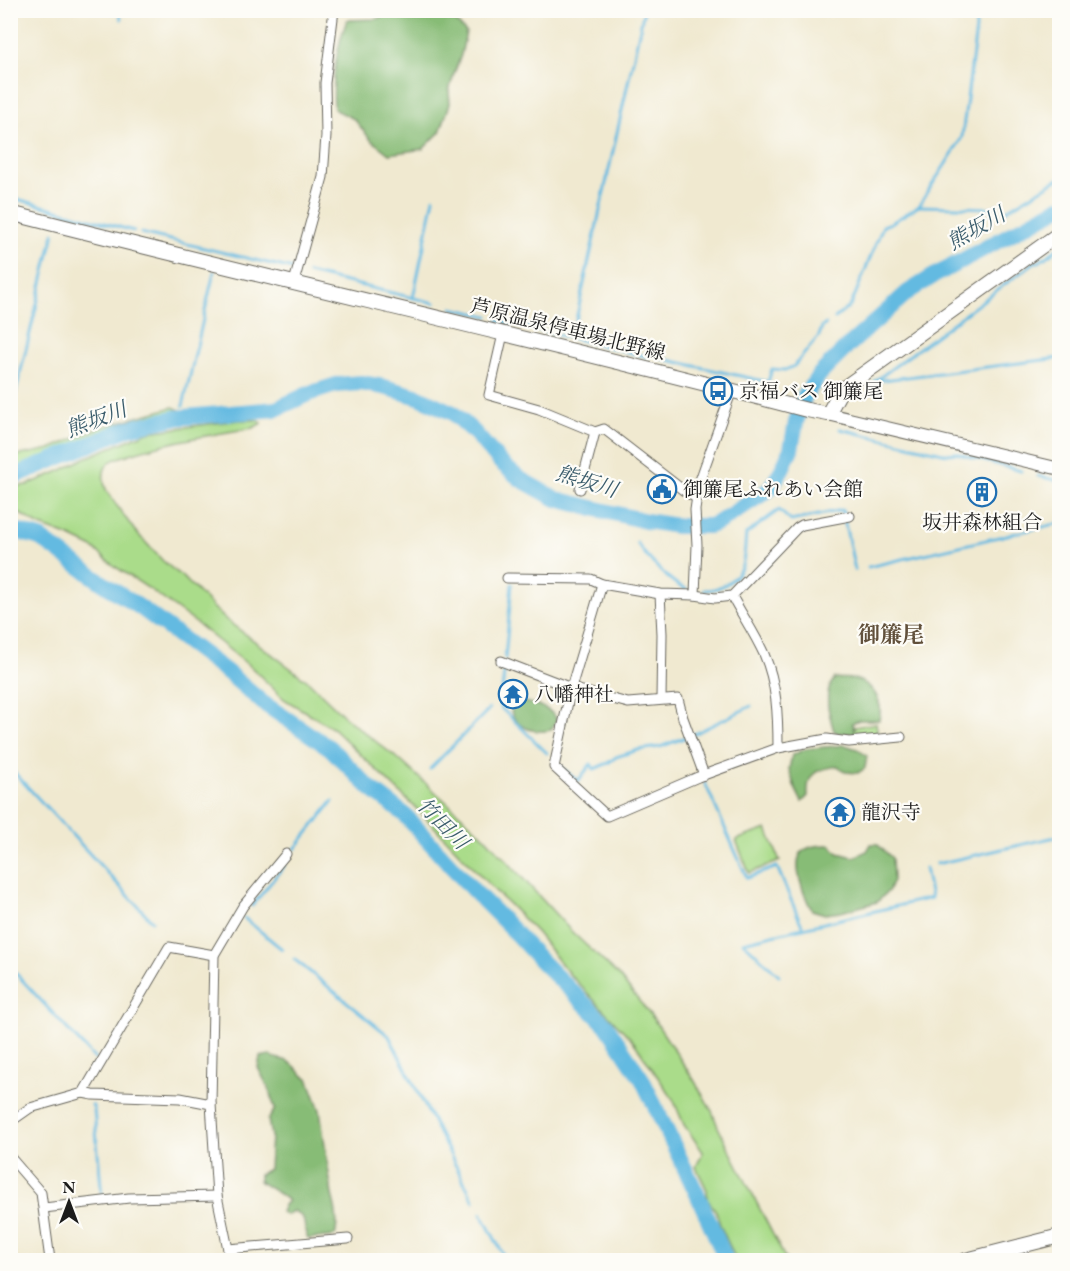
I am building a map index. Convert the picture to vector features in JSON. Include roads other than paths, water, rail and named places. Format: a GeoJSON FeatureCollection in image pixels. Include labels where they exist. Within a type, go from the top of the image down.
{"type":"FeatureCollection","features":[{"type":"Feature","properties":{"kind":"main road","name":"芦原温泉停車場北野線"},"geometry":{"type":"LineString","coordinates":[[10,213],[828,414]]}},
{"type":"Feature","properties":{"kind":"main road"},"geometry":{"type":"LineString","coordinates":[[828,414],[841,390],[1059,233]]}},
{"type":"Feature","properties":{"kind":"main road"},"geometry":{"type":"LineString","coordinates":[[966,1260],[1059,1236]]}},
{"type":"Feature","properties":{"kind":"street"},"geometry":{"type":"LineString","coordinates":[[294,282],[323,177],[326,136],[325,83],[334,10]]}},
{"type":"Feature","properties":{"kind":"street"},"geometry":{"type":"LineString","coordinates":[[503,334],[489,395],[539,409],[595,432],[604,429],[682,490],[696,498]]}},
{"type":"Feature","properties":{"kind":"street"},"geometry":{"type":"LineString","coordinates":[[695,595],[696,498],[699,483],[732,390]]}},
{"type":"Feature","properties":{"kind":"street"},"geometry":{"type":"LineString","coordinates":[[828,414],[1059,470]]}},
{"type":"Feature","properties":{"kind":"street"},"geometry":{"type":"LineString","coordinates":[[580,489],[595,432]]}},
{"type":"Feature","properties":{"kind":"street"},"geometry":{"type":"LineString","coordinates":[[507,578],[591,579],[602,584],[660,594],[715,598],[732,596],[797,528],[802,525],[850,516]]}},
{"type":"Feature","properties":{"kind":"street"},"geometry":{"type":"LineString","coordinates":[[602,584],[571,688],[554,767],[607,816],[704,775],[778,748],[827,739],[849,742],[901,737]]}},
{"type":"Feature","properties":{"kind":"street"},"geometry":{"type":"LineString","coordinates":[[660,594],[661,699]]}},
{"type":"Feature","properties":{"kind":"street"},"geometry":{"type":"LineString","coordinates":[[732,596],[763,653],[775,689],[778,748]]}},
{"type":"Feature","properties":{"kind":"street"},"geometry":{"type":"LineString","coordinates":[[501,661],[571,688],[628,703],[678,699],[682,718],[704,775]]}},
{"type":"Feature","properties":{"kind":"street"},"geometry":{"type":"LineString","coordinates":[[228,1260],[228,1249],[217,1196],[211,1104],[214,955],[243,906],[286,854]]}},
{"type":"Feature","properties":{"kind":"street"},"geometry":{"type":"LineString","coordinates":[[83,1093],[169,947],[214,955]]}},
{"type":"Feature","properties":{"kind":"street"},"geometry":{"type":"LineString","coordinates":[[10,1122],[30,1108],[83,1093],[180,1098],[211,1104]]}},
{"type":"Feature","properties":{"kind":"street"},"geometry":{"type":"LineString","coordinates":[[10,1156],[41,1193],[50,1260]]}},
{"type":"Feature","properties":{"kind":"street"},"geometry":{"type":"LineString","coordinates":[[44,1208],[129,1198],[217,1196]]}},
{"type":"Feature","properties":{"kind":"street"},"geometry":{"type":"LineString","coordinates":[[228,1249],[348,1239]]}},
{"type":"Feature","properties":{"kind":"waterway"},"geometry":{"type":"LineString","coordinates":[[119,10],[121,19]]}},
{"type":"Feature","properties":{"kind":"waterway"},"geometry":{"type":"LineString","coordinates":[[572,338],[644,10]]}},
{"type":"Feature","properties":{"kind":"waterway"},"geometry":{"type":"LineString","coordinates":[[975,10],[976,29],[962,137],[919,206],[993,208],[997,205]]}},
{"type":"Feature","properties":{"kind":"waterway"},"geometry":{"type":"LineString","coordinates":[[1005,211],[1060,178]]}},
{"type":"Feature","properties":{"kind":"waterway"},"geometry":{"type":"LineString","coordinates":[[10,197],[134,231]]}},
{"type":"Feature","properties":{"kind":"waterway"},"geometry":{"type":"LineString","coordinates":[[413,298],[434,198]]}},
{"type":"Feature","properties":{"kind":"waterway"},"geometry":{"type":"LineString","coordinates":[[835,318],[851,305],[883,226],[919,206]]}},
{"type":"Feature","properties":{"kind":"waterway","name":"熊坂川"},"geometry":{"type":"LineString","coordinates":[[10,478],[129,428],[174,418],[276,409],[308,394],[336,385],[361,383],[419,397],[453,413],[474,432],[501,463],[520,479],[556,499],[646,521],[677,526],[710,526],[770,489],[791,449],[796,422],[805,395],[820,374],[848,346],[908,292],[1060,207]]}},
{"type":"Feature","properties":{"kind":"waterway"},"geometry":{"type":"LineString","coordinates":[[10,416],[54,233]]}},
{"type":"Feature","properties":{"kind":"waterway"},"geometry":{"type":"LineString","coordinates":[[141,233],[293,269]]}},
{"type":"Feature","properties":{"kind":"waterway"},"geometry":{"type":"LineString","coordinates":[[1060,247],[1039,262],[1035,262],[875,381],[1060,358]]}},
{"type":"Feature","properties":{"kind":"waterway"},"geometry":{"type":"LineString","coordinates":[[183,406],[214,272]]}},
{"type":"Feature","properties":{"kind":"waterway"},"geometry":{"type":"LineString","coordinates":[[308,273],[435,303]]}},
{"type":"Feature","properties":{"kind":"waterway"},"geometry":{"type":"LineString","coordinates":[[452,308],[488,316]]}},
{"type":"Feature","properties":{"kind":"waterway"},"geometry":{"type":"LineString","coordinates":[[498,320],[649,357]]}},
{"type":"Feature","properties":{"kind":"waterway"},"geometry":{"type":"LineString","coordinates":[[659,358],[768,382],[772,369],[785,370],[794,366],[826,324]]}},
{"type":"Feature","properties":{"kind":"waterway"},"geometry":{"type":"LineString","coordinates":[[840,429],[947,454],[956,453],[1021,471]]}},
{"type":"Feature","properties":{"kind":"waterway"},"geometry":{"type":"LineString","coordinates":[[1038,476],[1060,481]]}},
{"type":"Feature","properties":{"kind":"waterway"},"geometry":{"type":"LineString","coordinates":[[704,590],[720,587],[738,573],[744,557],[746,534],[779,510],[791,521],[842,510],[855,570]]}},
{"type":"Feature","properties":{"kind":"waterway"},"geometry":{"type":"LineString","coordinates":[[868,567],[1060,523]]}},
{"type":"Feature","properties":{"kind":"waterway","name":"竹田川"},"geometry":{"type":"LineString","coordinates":[[10,529],[40,538],[141,608],[227,672],[263,703],[330,748],[371,789],[404,814],[474,891],[606,1025],[642,1079],[697,1194],[725,1260]]}},
{"type":"Feature","properties":{"kind":"waterway"},"geometry":{"type":"LineString","coordinates":[[637,543],[659,569],[673,582],[686,589]]}},
{"type":"Feature","properties":{"kind":"waterway"},"geometry":{"type":"LineString","coordinates":[[505,658],[512,584]]}},
{"type":"Feature","properties":{"kind":"waterway"},"geometry":{"type":"LineString","coordinates":[[505,665],[500,707],[547,753]]}},
{"type":"Feature","properties":{"kind":"waterway"},"geometry":{"type":"LineString","coordinates":[[558,765],[578,781],[591,764],[594,769],[616,757],[638,750],[660,747],[694,734],[751,706]]}},
{"type":"Feature","properties":{"kind":"waterway"},"geometry":{"type":"LineString","coordinates":[[430,769],[489,709]]}},
{"type":"Feature","properties":{"kind":"waterway"},"geometry":{"type":"LineString","coordinates":[[10,768],[152,921]]}},
{"type":"Feature","properties":{"kind":"waterway"},"geometry":{"type":"LineString","coordinates":[[705,783],[747,878],[777,867],[803,928]]}},
{"type":"Feature","properties":{"kind":"waterway"},"geometry":{"type":"LineString","coordinates":[[295,849],[333,801]]}},
{"type":"Feature","properties":{"kind":"waterway"},"geometry":{"type":"LineString","coordinates":[[936,864],[1060,836]]}},
{"type":"Feature","properties":{"kind":"waterway"},"geometry":{"type":"LineString","coordinates":[[252,906],[284,866]]}},
{"type":"Feature","properties":{"kind":"waterway"},"geometry":{"type":"LineString","coordinates":[[779,975],[743,942],[931,898],[925,868]]}},
{"type":"Feature","properties":{"kind":"waterway"},"geometry":{"type":"LineString","coordinates":[[244,918],[282,949]]}},
{"type":"Feature","properties":{"kind":"waterway"},"geometry":{"type":"LineString","coordinates":[[294,959],[389,1036],[474,1201]]}},
{"type":"Feature","properties":{"kind":"waterway"},"geometry":{"type":"LineString","coordinates":[[10,967],[95,1059]]}},
{"type":"Feature","properties":{"kind":"waterway"},"geometry":{"type":"LineString","coordinates":[[92,1105],[102,1197]]}},
{"type":"Feature","properties":{"kind":"waterway"},"geometry":{"type":"LineString","coordinates":[[481,1213],[506,1260]]}},
{"type":"Feature","properties":{"kind":"place","name":"京福バス 御簾尾"},"geometry":{"type":"Point","coordinates":[718,391]}},
{"type":"Feature","properties":{"kind":"place","name":"御簾尾ふれあい会館"},"geometry":{"type":"Point","coordinates":[662,489]}},
{"type":"Feature","properties":{"kind":"place","name":"坂井森林組合"},"geometry":{"type":"Point","coordinates":[982,492]}},
{"type":"Feature","properties":{"kind":"place","name":"八幡神社"},"geometry":{"type":"Point","coordinates":[513,694]}},
{"type":"Feature","properties":{"kind":"place","name":"龍沢寺"},"geometry":{"type":"Point","coordinates":[840,812]}},
{"type":"Feature","properties":{"kind":"district","name":"御簾尾"},"geometry":{"type":"Point","coordinates":[891,634]}}]}
